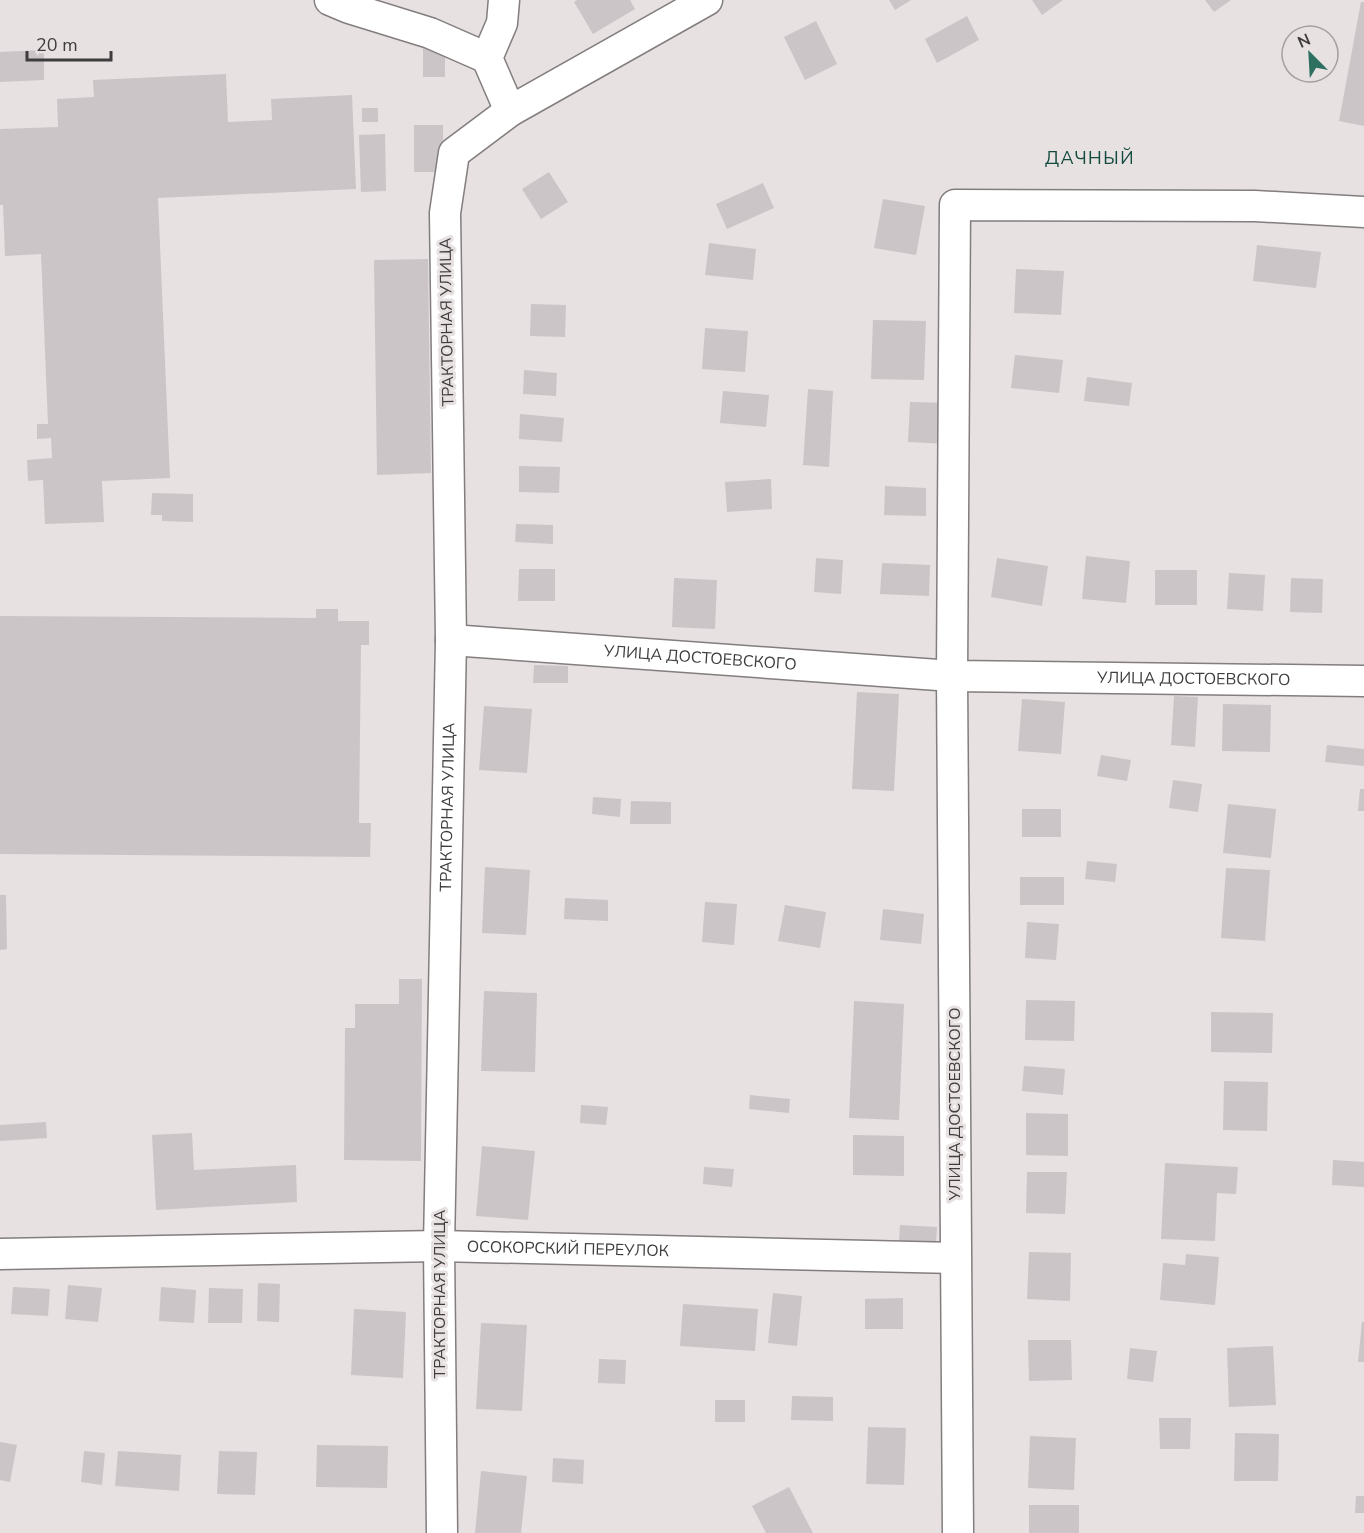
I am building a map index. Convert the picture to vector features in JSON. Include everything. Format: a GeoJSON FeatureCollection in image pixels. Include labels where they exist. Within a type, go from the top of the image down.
{"type":"FeatureCollection","features":[{"type":"Feature","properties":{"kind":"street"},"geometry":{"type":"LineString","coordinates":[[330,0],[349,9],[430,33],[487,58],[510,111]]}},
{"type":"Feature","properties":{"kind":"street"},"geometry":{"type":"LineString","coordinates":[[487,58],[502,23],[504,0]]}},
{"type":"Feature","properties":{"kind":"street","name":"ТРАКТОРНАЯ УЛИЦА"},"geometry":{"type":"LineString","coordinates":[[442,1533],[439,1246],[451,640],[446,213],[454,153],[510,111],[707,0]]}},
{"type":"Feature","properties":{"kind":"street","name":"УЛИЦА ДОСТОЕВСКОГО"},"geometry":{"type":"LineString","coordinates":[[958,1533],[952,676],[955,205],[1255,206],[1364,212]]}},
{"type":"Feature","properties":{"kind":"street","name":"УЛИЦА ДОСТОЕВСКОГО"},"geometry":{"type":"LineString","coordinates":[[451,640],[952,676],[1364,681]]}},
{"type":"Feature","properties":{"kind":"street","name":"ОСОКОРСКИЙ ПЕРЕУЛОК"},"geometry":{"type":"LineString","coordinates":[[0,1254],[439,1246],[955,1258]]}},
{"type":"Feature","properties":{"kind":"building"},"geometry":{"type":"Polygon","coordinates":[[[577,0],[630,0],[635,9],[593,34],[574,2],[577,0]]]}},
{"type":"Feature","properties":{"kind":"building"},"geometry":{"type":"Polygon","coordinates":[[[889,0],[911,0],[895,10],[889,0]]]}},
{"type":"Feature","properties":{"kind":"building"},"geometry":{"type":"Polygon","coordinates":[[[1032,0],[1063,0],[1042,15],[1032,0]]]}},
{"type":"Feature","properties":{"kind":"building"},"geometry":{"type":"Polygon","coordinates":[[[1205,0],[1231,0],[1214,12],[1205,0]]]}},
{"type":"Feature","properties":{"kind":"building"},"geometry":{"type":"Polygon","coordinates":[[[1361,2],[1364,2],[1364,126],[1339,121],[1361,2]]]}},
{"type":"Feature","properties":{"kind":"building"},"geometry":{"type":"Polygon","coordinates":[[[967,16],[979,40],[937,63],[925,39],[967,16]]]}},
{"type":"Feature","properties":{"kind":"building"},"geometry":{"type":"Polygon","coordinates":[[[816,21],[837,64],[805,80],[784,37],[816,21]]]}},
{"type":"Feature","properties":{"kind":"building"},"geometry":{"type":"Polygon","coordinates":[[[423,44],[445,44],[445,77],[423,77],[423,44]]]}},
{"type":"Feature","properties":{"kind":"building"},"geometry":{"type":"Polygon","coordinates":[[[44,50],[44,80],[0,82],[0,52],[44,50]]]}},
{"type":"Feature","properties":{"kind":"building"},"geometry":{"type":"Polygon","coordinates":[[[226,74],[228,122],[272,120],[271,99],[352,95],[356,189],[158,198],[170,478],[102,481],[104,522],[45,524],[43,480],[28,481],[27,460],[52,458],[51,438],[37,439],[37,424],[48,424],[41,254],[5,256],[3,205],[0,205],[0,129],[58,127],[57,99],[94,97],[93,80],[226,74]]]}},
{"type":"Feature","properties":{"kind":"building"},"geometry":{"type":"Polygon","coordinates":[[[362,108],[378,108],[378,122],[362,122],[362,108]]]}},
{"type":"Feature","properties":{"kind":"building"},"geometry":{"type":"Polygon","coordinates":[[[414,125],[443,125],[443,172],[414,172],[414,125]]]}},
{"type":"Feature","properties":{"kind":"building"},"geometry":{"type":"Polygon","coordinates":[[[385,134],[386,191],[361,192],[359,135],[385,134]]]}},
{"type":"Feature","properties":{"kind":"building"},"geometry":{"type":"Polygon","coordinates":[[[549,172],[568,202],[541,219],[522,189],[549,172]]]}},
{"type":"Feature","properties":{"kind":"building"},"geometry":{"type":"Polygon","coordinates":[[[763,183],[774,208],[727,229],[716,204],[763,183]]]}},
{"type":"Feature","properties":{"kind":"building"},"geometry":{"type":"Polygon","coordinates":[[[883,199],[925,206],[916,255],[874,248],[883,199]]]}},
{"type":"Feature","properties":{"kind":"building"},"geometry":{"type":"Polygon","coordinates":[[[709,243],[756,249],[753,280],[705,275],[709,243]]]}},
{"type":"Feature","properties":{"kind":"building"},"geometry":{"type":"Polygon","coordinates":[[[1257,245],[1321,252],[1316,288],[1253,281],[1257,245]]]}},
{"type":"Feature","properties":{"kind":"building"},"geometry":{"type":"Polygon","coordinates":[[[428,259],[431,473],[377,475],[374,260],[428,259]]]}},
{"type":"Feature","properties":{"kind":"building"},"geometry":{"type":"Polygon","coordinates":[[[1016,269],[1064,271],[1061,315],[1014,313],[1016,269]]]}},
{"type":"Feature","properties":{"kind":"building"},"geometry":{"type":"Polygon","coordinates":[[[531,304],[566,305],[565,337],[530,336],[531,304]]]}},
{"type":"Feature","properties":{"kind":"building"},"geometry":{"type":"Polygon","coordinates":[[[873,320],[926,321],[924,380],[871,379],[873,320]]]}},
{"type":"Feature","properties":{"kind":"building"},"geometry":{"type":"Polygon","coordinates":[[[705,328],[748,331],[745,372],[702,369],[705,328]]]}},
{"type":"Feature","properties":{"kind":"building"},"geometry":{"type":"Polygon","coordinates":[[[1015,355],[1063,360],[1059,393],[1011,388],[1015,355]]]}},
{"type":"Feature","properties":{"kind":"building"},"geometry":{"type":"Polygon","coordinates":[[[524,370],[557,373],[556,396],[523,394],[524,370]]]}},
{"type":"Feature","properties":{"kind":"building"},"geometry":{"type":"Polygon","coordinates":[[[1087,377],[1132,383],[1129,406],[1084,401],[1087,377]]]}},
{"type":"Feature","properties":{"kind":"building"},"geometry":{"type":"Polygon","coordinates":[[[808,389],[833,391],[829,467],[803,465],[808,389]]]}},
{"type":"Feature","properties":{"kind":"building"},"geometry":{"type":"Polygon","coordinates":[[[723,391],[769,395],[766,427],[720,423],[723,391]]]}},
{"type":"Feature","properties":{"kind":"building"},"geometry":{"type":"Polygon","coordinates":[[[910,402],[951,403],[949,444],[908,442],[910,402]]]}},
{"type":"Feature","properties":{"kind":"building"},"geometry":{"type":"Polygon","coordinates":[[[520,414],[564,418],[562,442],[519,439],[520,414]]]}},
{"type":"Feature","properties":{"kind":"building"},"geometry":{"type":"Polygon","coordinates":[[[519,466],[560,467],[559,493],[519,492],[519,466]]]}},
{"type":"Feature","properties":{"kind":"building"},"geometry":{"type":"Polygon","coordinates":[[[771,479],[772,509],[727,512],[725,482],[771,479]]]}},
{"type":"Feature","properties":{"kind":"building"},"geometry":{"type":"Polygon","coordinates":[[[885,486],[926,488],[926,516],[884,515],[885,486]]]}},
{"type":"Feature","properties":{"kind":"building"},"geometry":{"type":"Polygon","coordinates":[[[152,493],[193,494],[193,522],[162,521],[162,515],[151,515],[152,493]]]}},
{"type":"Feature","properties":{"kind":"building"},"geometry":{"type":"Polygon","coordinates":[[[516,524],[553,525],[553,544],[515,542],[516,524]]]}},
{"type":"Feature","properties":{"kind":"building"},"geometry":{"type":"Polygon","coordinates":[[[1086,556],[1130,561],[1126,603],[1082,599],[1086,556]]]}},
{"type":"Feature","properties":{"kind":"building"},"geometry":{"type":"Polygon","coordinates":[[[816,558],[843,560],[841,594],[814,592],[816,558]]]}},
{"type":"Feature","properties":{"kind":"building"},"geometry":{"type":"Polygon","coordinates":[[[997,558],[1048,566],[1042,606],[991,597],[997,558]]]}},
{"type":"Feature","properties":{"kind":"building"},"geometry":{"type":"Polygon","coordinates":[[[882,563],[930,565],[929,596],[880,594],[882,563]]]}},
{"type":"Feature","properties":{"kind":"building"},"geometry":{"type":"Polygon","coordinates":[[[519,569],[555,569],[555,601],[518,601],[519,569]]]}},
{"type":"Feature","properties":{"kind":"building"},"geometry":{"type":"Polygon","coordinates":[[[1155,570],[1197,570],[1197,605],[1155,605],[1155,570]]]}},
{"type":"Feature","properties":{"kind":"building"},"geometry":{"type":"Polygon","coordinates":[[[1229,573],[1265,575],[1263,611],[1227,609],[1229,573]]]}},
{"type":"Feature","properties":{"kind":"building"},"geometry":{"type":"Polygon","coordinates":[[[674,578],[717,580],[715,629],[672,627],[674,578]]]}},
{"type":"Feature","properties":{"kind":"building"},"geometry":{"type":"Polygon","coordinates":[[[1291,578],[1323,579],[1322,613],[1290,612],[1291,578]]]}},
{"type":"Feature","properties":{"kind":"building"},"geometry":{"type":"Polygon","coordinates":[[[316,609],[338,609],[338,621],[369,621],[369,645],[361,645],[359,823],[371,823],[370,857],[0,854],[0,616],[316,618],[316,609]]]}},
{"type":"Feature","properties":{"kind":"building"},"geometry":{"type":"Polygon","coordinates":[[[534,665],[568,666],[568,683],[533,683],[534,665]]]}},
{"type":"Feature","properties":{"kind":"building"},"geometry":{"type":"Polygon","coordinates":[[[857,692],[899,694],[894,791],[852,789],[857,692]]]}},
{"type":"Feature","properties":{"kind":"building"},"geometry":{"type":"Polygon","coordinates":[[[1174,696],[1198,697],[1195,747],[1171,745],[1174,696]]]}},
{"type":"Feature","properties":{"kind":"building"},"geometry":{"type":"Polygon","coordinates":[[[1022,699],[1065,702],[1061,754],[1018,751],[1022,699]]]}},
{"type":"Feature","properties":{"kind":"building"},"geometry":{"type":"Polygon","coordinates":[[[1223,704],[1271,705],[1270,752],[1222,751],[1223,704]]]}},
{"type":"Feature","properties":{"kind":"building"},"geometry":{"type":"Polygon","coordinates":[[[484,706],[532,709],[527,773],[479,770],[484,706]]]}},
{"type":"Feature","properties":{"kind":"building"},"geometry":{"type":"Polygon","coordinates":[[[1327,745],[1364,749],[1364,766],[1325,762],[1327,745]]]}},
{"type":"Feature","properties":{"kind":"building"},"geometry":{"type":"Polygon","coordinates":[[[1101,755],[1131,760],[1127,781],[1097,776],[1101,755]]]}},
{"type":"Feature","properties":{"kind":"building"},"geometry":{"type":"Polygon","coordinates":[[[1173,780],[1202,784],[1198,812],[1169,808],[1173,780]]]}},
{"type":"Feature","properties":{"kind":"building"},"geometry":{"type":"Polygon","coordinates":[[[1360,789],[1364,789],[1364,811],[1358,811],[1360,789]]]}},
{"type":"Feature","properties":{"kind":"building"},"geometry":{"type":"Polygon","coordinates":[[[593,797],[621,799],[620,817],[592,814],[593,797]]]}},
{"type":"Feature","properties":{"kind":"building"},"geometry":{"type":"Polygon","coordinates":[[[631,801],[671,802],[671,824],[630,824],[631,801]]]}},
{"type":"Feature","properties":{"kind":"building"},"geometry":{"type":"Polygon","coordinates":[[[1228,804],[1276,809],[1271,858],[1223,853],[1228,804]]]}},
{"type":"Feature","properties":{"kind":"building"},"geometry":{"type":"Polygon","coordinates":[[[1022,809],[1061,809],[1061,837],[1022,837],[1022,809]]]}},
{"type":"Feature","properties":{"kind":"building"},"geometry":{"type":"Polygon","coordinates":[[[1087,861],[1117,864],[1115,882],[1085,879],[1087,861]]]}},
{"type":"Feature","properties":{"kind":"building"},"geometry":{"type":"Polygon","coordinates":[[[485,867],[530,870],[526,935],[482,933],[485,867]]]}},
{"type":"Feature","properties":{"kind":"building"},"geometry":{"type":"Polygon","coordinates":[[[1226,868],[1270,870],[1265,941],[1221,938],[1226,868]]]}},
{"type":"Feature","properties":{"kind":"building"},"geometry":{"type":"Polygon","coordinates":[[[1020,877],[1064,877],[1064,905],[1020,905],[1020,877]]]}},
{"type":"Feature","properties":{"kind":"building"},"geometry":{"type":"Polygon","coordinates":[[[0,895],[6,895],[7,949],[0,950],[0,895]]]}},
{"type":"Feature","properties":{"kind":"building"},"geometry":{"type":"Polygon","coordinates":[[[565,898],[608,900],[608,921],[564,919],[565,898]]]}},
{"type":"Feature","properties":{"kind":"building"},"geometry":{"type":"Polygon","coordinates":[[[705,902],[737,904],[734,945],[702,942],[705,902]]]}},
{"type":"Feature","properties":{"kind":"building"},"geometry":{"type":"Polygon","coordinates":[[[785,905],[826,912],[820,948],[778,941],[785,905]]]}},
{"type":"Feature","properties":{"kind":"building"},"geometry":{"type":"Polygon","coordinates":[[[883,909],[924,914],[921,944],[880,940],[883,909]]]}},
{"type":"Feature","properties":{"kind":"building"},"geometry":{"type":"Polygon","coordinates":[[[1027,922],[1059,924],[1056,960],[1025,958],[1027,922]]]}},
{"type":"Feature","properties":{"kind":"building"},"geometry":{"type":"Polygon","coordinates":[[[399,979],[422,979],[421,1161],[344,1160],[345,1028],[355,1028],[355,1004],[399,1004],[399,979]]]}},
{"type":"Feature","properties":{"kind":"building"},"geometry":{"type":"Polygon","coordinates":[[[484,991],[537,993],[535,1072],[481,1071],[484,991]]]}},
{"type":"Feature","properties":{"kind":"building"},"geometry":{"type":"Polygon","coordinates":[[[1026,1000],[1075,1001],[1074,1041],[1025,1040],[1026,1000]]]}},
{"type":"Feature","properties":{"kind":"building"},"geometry":{"type":"Polygon","coordinates":[[[854,1001],[904,1004],[899,1120],[849,1118],[854,1001]]]}},
{"type":"Feature","properties":{"kind":"building"},"geometry":{"type":"Polygon","coordinates":[[[1211,1012],[1273,1013],[1272,1053],[1211,1052],[1211,1012]]]}},
{"type":"Feature","properties":{"kind":"building"},"geometry":{"type":"Polygon","coordinates":[[[1024,1066],[1065,1069],[1063,1095],[1022,1091],[1024,1066]]]}},
{"type":"Feature","properties":{"kind":"building"},"geometry":{"type":"Polygon","coordinates":[[[1224,1081],[1268,1082],[1267,1131],[1223,1130],[1224,1081]]]}},
{"type":"Feature","properties":{"kind":"building"},"geometry":{"type":"Polygon","coordinates":[[[750,1095],[790,1099],[789,1113],[749,1109],[750,1095]]]}},
{"type":"Feature","properties":{"kind":"building"},"geometry":{"type":"Polygon","coordinates":[[[581,1105],[608,1107],[606,1125],[580,1123],[581,1105]]]}},
{"type":"Feature","properties":{"kind":"building"},"geometry":{"type":"Polygon","coordinates":[[[1026,1113],[1068,1114],[1068,1156],[1026,1155],[1026,1113]]]}},
{"type":"Feature","properties":{"kind":"building"},"geometry":{"type":"Polygon","coordinates":[[[46,1122],[47,1138],[0,1141],[0,1125],[46,1122]]]}},
{"type":"Feature","properties":{"kind":"building"},"geometry":{"type":"Polygon","coordinates":[[[192,1133],[194,1170],[296,1165],[297,1202],[156,1210],[152,1135],[192,1133]]]}},
{"type":"Feature","properties":{"kind":"building"},"geometry":{"type":"Polygon","coordinates":[[[853,1135],[904,1136],[904,1176],[853,1175],[853,1135]]]}},
{"type":"Feature","properties":{"kind":"building"},"geometry":{"type":"Polygon","coordinates":[[[482,1146],[535,1151],[528,1220],[476,1216],[482,1146]]]}},
{"type":"Feature","properties":{"kind":"building"},"geometry":{"type":"Polygon","coordinates":[[[1333,1160],[1364,1162],[1364,1187],[1332,1185],[1333,1160]]]}},
{"type":"Feature","properties":{"kind":"building"},"geometry":{"type":"Polygon","coordinates":[[[1165,1163],[1238,1167],[1236,1194],[1217,1193],[1215,1241],[1161,1239],[1165,1163]]]}},
{"type":"Feature","properties":{"kind":"building"},"geometry":{"type":"Polygon","coordinates":[[[704,1167],[734,1169],[732,1187],[703,1184],[704,1167]]]}},
{"type":"Feature","properties":{"kind":"building"},"geometry":{"type":"Polygon","coordinates":[[[1027,1172],[1067,1172],[1065,1214],[1026,1213],[1027,1172]]]}},
{"type":"Feature","properties":{"kind":"building"},"geometry":{"type":"Polygon","coordinates":[[[900,1225],[937,1227],[936,1244],[899,1242],[900,1225]]]}},
{"type":"Feature","properties":{"kind":"building"},"geometry":{"type":"Polygon","coordinates":[[[1029,1252],[1071,1253],[1070,1301],[1027,1299],[1029,1252]]]}},
{"type":"Feature","properties":{"kind":"building"},"geometry":{"type":"Polygon","coordinates":[[[1186,1254],[1219,1257],[1215,1305],[1160,1300],[1163,1263],[1185,1265],[1186,1254]]]}},
{"type":"Feature","properties":{"kind":"building"},"geometry":{"type":"Polygon","coordinates":[[[258,1283],[280,1284],[279,1322],[257,1321],[258,1283]]]}},
{"type":"Feature","properties":{"kind":"building"},"geometry":{"type":"Polygon","coordinates":[[[68,1285],[102,1288],[98,1322],[65,1319],[68,1285]]]}},
{"type":"Feature","properties":{"kind":"building"},"geometry":{"type":"Polygon","coordinates":[[[13,1287],[50,1289],[48,1316],[11,1314],[13,1287]]]}},
{"type":"Feature","properties":{"kind":"building"},"geometry":{"type":"Polygon","coordinates":[[[161,1287],[196,1290],[194,1323],[159,1321],[161,1287]]]}},
{"type":"Feature","properties":{"kind":"building"},"geometry":{"type":"Polygon","coordinates":[[[209,1288],[243,1289],[242,1323],[208,1323],[209,1288]]]}},
{"type":"Feature","properties":{"kind":"building"},"geometry":{"type":"Polygon","coordinates":[[[773,1293],[802,1296],[797,1346],[768,1343],[773,1293]]]}},
{"type":"Feature","properties":{"kind":"building"},"geometry":{"type":"Polygon","coordinates":[[[903,1298],[903,1329],[865,1329],[865,1299],[903,1298]]]}},
{"type":"Feature","properties":{"kind":"building"},"geometry":{"type":"Polygon","coordinates":[[[683,1304],[758,1309],[755,1351],[680,1346],[683,1304]]]}},
{"type":"Feature","properties":{"kind":"building"},"geometry":{"type":"Polygon","coordinates":[[[354,1309],[406,1312],[403,1378],[351,1375],[354,1309]]]}},
{"type":"Feature","properties":{"kind":"building"},"geometry":{"type":"Polygon","coordinates":[[[1362,1322],[1364,1322],[1364,1362],[1358,1362],[1362,1322]]]}},
{"type":"Feature","properties":{"kind":"building"},"geometry":{"type":"Polygon","coordinates":[[[481,1323],[527,1325],[522,1411],[476,1409],[481,1323]]]}},
{"type":"Feature","properties":{"kind":"building"},"geometry":{"type":"Polygon","coordinates":[[[1028,1340],[1071,1340],[1072,1380],[1029,1381],[1028,1340]]]}},
{"type":"Feature","properties":{"kind":"building"},"geometry":{"type":"Polygon","coordinates":[[[1273,1346],[1276,1405],[1229,1407],[1227,1348],[1273,1346]]]}},
{"type":"Feature","properties":{"kind":"building"},"geometry":{"type":"Polygon","coordinates":[[[1130,1348],[1157,1351],[1153,1382],[1127,1379],[1130,1348]]]}},
{"type":"Feature","properties":{"kind":"building"},"geometry":{"type":"Polygon","coordinates":[[[599,1359],[626,1360],[625,1384],[598,1383],[599,1359]]]}},
{"type":"Feature","properties":{"kind":"building"},"geometry":{"type":"Polygon","coordinates":[[[792,1396],[833,1397],[833,1421],[791,1420],[792,1396]]]}},
{"type":"Feature","properties":{"kind":"building"},"geometry":{"type":"Polygon","coordinates":[[[715,1400],[745,1400],[745,1422],[715,1422],[715,1400]]]}},
{"type":"Feature","properties":{"kind":"building"},"geometry":{"type":"Polygon","coordinates":[[[1159,1418],[1191,1418],[1190,1449],[1160,1449],[1159,1418]]]}},
{"type":"Feature","properties":{"kind":"building"},"geometry":{"type":"Polygon","coordinates":[[[868,1427],[906,1428],[904,1485],[866,1484],[868,1427]]]}},
{"type":"Feature","properties":{"kind":"building"},"geometry":{"type":"Polygon","coordinates":[[[1235,1433],[1279,1434],[1278,1481],[1234,1481],[1235,1433]]]}},
{"type":"Feature","properties":{"kind":"building"},"geometry":{"type":"Polygon","coordinates":[[[1030,1436],[1076,1438],[1074,1490],[1028,1488],[1030,1436]]]}},
{"type":"Feature","properties":{"kind":"building"},"geometry":{"type":"Polygon","coordinates":[[[0,1442],[17,1445],[10,1482],[0,1480],[0,1442]]]}},
{"type":"Feature","properties":{"kind":"building"},"geometry":{"type":"Polygon","coordinates":[[[317,1445],[388,1446],[387,1488],[316,1487],[317,1445]]]}},
{"type":"Feature","properties":{"kind":"building"},"geometry":{"type":"Polygon","coordinates":[[[84,1451],[105,1453],[102,1485],[81,1482],[84,1451]]]}},
{"type":"Feature","properties":{"kind":"building"},"geometry":{"type":"Polygon","coordinates":[[[118,1451],[181,1455],[179,1491],[115,1486],[118,1451]]]}},
{"type":"Feature","properties":{"kind":"building"},"geometry":{"type":"Polygon","coordinates":[[[219,1451],[257,1452],[255,1495],[217,1494],[219,1451]]]}},
{"type":"Feature","properties":{"kind":"building"},"geometry":{"type":"Polygon","coordinates":[[[553,1458],[584,1460],[583,1484],[552,1482],[553,1458]]]}},
{"type":"Feature","properties":{"kind":"building"},"geometry":{"type":"Polygon","coordinates":[[[481,1471],[527,1476],[521,1533],[475,1533],[481,1471]]]}},
{"type":"Feature","properties":{"kind":"building"},"geometry":{"type":"Polygon","coordinates":[[[789,1487],[813,1533],[766,1533],[752,1506],[789,1487]]]}},
{"type":"Feature","properties":{"kind":"building"},"geometry":{"type":"Polygon","coordinates":[[[1356,1496],[1364,1496],[1364,1513],[1355,1513],[1356,1496]]]}},
{"type":"Feature","properties":{"kind":"building"},"geometry":{"type":"Polygon","coordinates":[[[1029,1505],[1079,1505],[1079,1533],[1029,1533],[1029,1505]]]}},
{"type":"Feature","properties":{"kind":"district","name":"ДАЧНЫЙ"},"geometry":{"type":"Point","coordinates":[1090,158]}}]}
